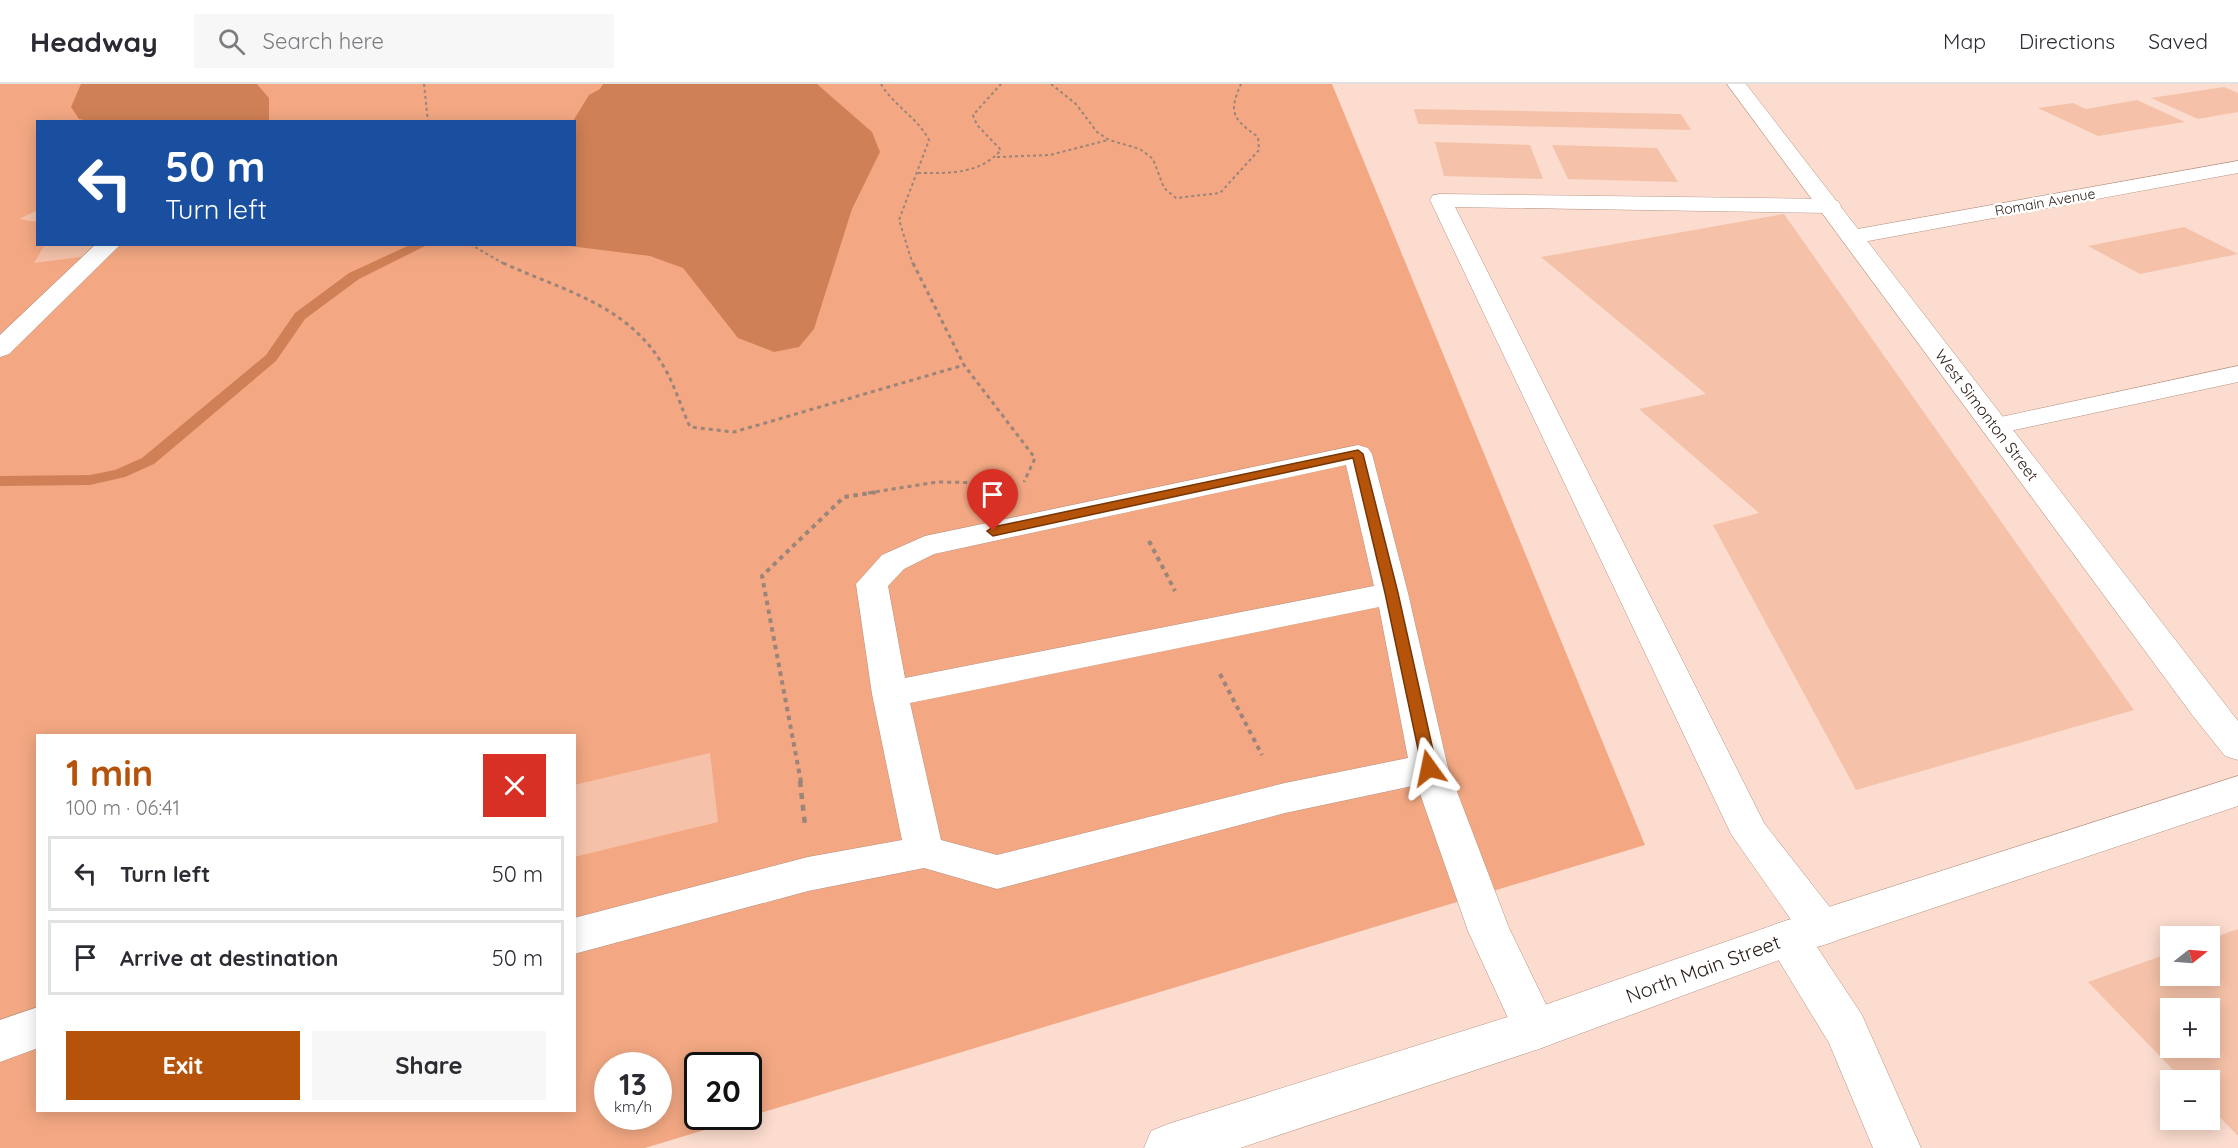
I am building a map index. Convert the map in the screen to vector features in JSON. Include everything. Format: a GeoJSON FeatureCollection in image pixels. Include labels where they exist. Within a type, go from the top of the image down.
{"type":"FeatureCollection","features":[{"type":"Feature","properties":{"kind":"street","name":"West Simonton Street"},"geometry":{"type":"LineString","coordinates":[[1736,84],[1996,426],[2205,707],[2238,746]]}},
{"type":"Feature","properties":{"kind":"street","name":"Romain Avenue"},"geometry":{"type":"LineString","coordinates":[[1852,237],[2238,167]]}},
{"type":"Feature","properties":{"kind":"street"},"geometry":{"type":"LineString","coordinates":[[1830,206],[1441,200],[1750,834],[1804,933],[1897,1148]]}},
{"type":"Feature","properties":{"kind":"street"},"geometry":{"type":"LineString","coordinates":[[0,349],[108,246]]}},
{"type":"Feature","properties":{"kind":"street"},"geometry":{"type":"LineString","coordinates":[[1996,426],[2238,374]]}},
{"type":"Feature","properties":{"kind":"street"},"geometry":{"type":"LineString","coordinates":[[924,852],[890,694],[872,584],[893,562],[925,546],[1358,454],[1392,593],[1429,768],[1489,931],[1536,1029]]}},
{"type":"Feature","properties":{"kind":"street"},"geometry":{"type":"LineString","coordinates":[[890,694],[1392,593]]}},
{"type":"Feature","properties":{"kind":"street"},"geometry":{"type":"LineString","coordinates":[[576,935],[808,874],[924,852],[997,872],[1285,798],[1429,768]]}},
{"type":"Feature","properties":{"kind":"street","name":"North Main Street"},"geometry":{"type":"LineString","coordinates":[[1168,1148],[1536,1029],[1804,933],[2238,791]]}},
{"type":"Feature","properties":{"kind":"street"},"geometry":{"type":"LineString","coordinates":[[0,1041],[36,1028]]}},
{"type":"Feature","properties":{"kind":"path"},"geometry":{"type":"LineString","coordinates":[[424,84],[428,120]]}},
{"type":"Feature","properties":{"kind":"path"},"geometry":{"type":"LineString","coordinates":[[881,84],[887,97],[914,116],[924,127],[928,140],[918,173],[899,220],[914,268],[964,365],[1035,458],[1023,484]]}},
{"type":"Feature","properties":{"kind":"path"},"geometry":{"type":"LineString","coordinates":[[996,157],[1001,150],[996,140],[977,126],[973,116],[1001,84]]}},
{"type":"Feature","properties":{"kind":"path"},"geometry":{"type":"LineString","coordinates":[[1051,84],[1076,104],[1097,132],[1109,140],[1140,149],[1153,159],[1164,188],[1176,198],[1196,198],[1220,193],[1259,150],[1258,137],[1239,123],[1232,114],[1233,102],[1241,84]]}},
{"type":"Feature","properties":{"kind":"path"},"geometry":{"type":"LineString","coordinates":[[918,173],[970,170],[996,157],[1050,155],[1109,140]]}},
{"type":"Feature","properties":{"kind":"path"},"geometry":{"type":"LineString","coordinates":[[472,246],[483,255],[520,272],[575,291],[614,315],[659,360],[690,427],[734,432],[964,365]]}},
{"type":"Feature","properties":{"kind":"path"},"geometry":{"type":"LineString","coordinates":[[808,874],[803,796],[762,576],[844,497],[937,482],[1012,483]]}},
{"type":"Feature","properties":{"kind":"shaded area"},"geometry":{"type":"Polygon","coordinates":[[[0,84],[1332,84],[1645,845],[762,1113],[762,1052],[684,1052],[684,1130],[704,1130],[645,1148],[0,1148],[0,84]]]}},
{"type":"Feature","properties":{"kind":"shaded area"},"geometry":{"type":"Polygon","coordinates":[[[81,84],[257,84],[269,98],[269,120],[84,120],[79,119],[71,107],[81,84]]]}},
{"type":"Feature","properties":{"kind":"shaded area"},"geometry":{"type":"Polygon","coordinates":[[[603,84],[817,84],[872,132],[880,152],[852,209],[814,329],[799,347],[774,352],[738,338],[683,268],[650,256],[569,246],[576,246],[576,120],[574,120],[589,95],[600,89],[603,84]]]}},
{"type":"Feature","properties":{"kind":"building"},"geometry":{"type":"Polygon","coordinates":[[[2224,87],[2238,93],[2238,112],[2198,119],[2151,98],[2224,87]]]}},
{"type":"Feature","properties":{"kind":"building"},"geometry":{"type":"Polygon","coordinates":[[[2137,100],[2185,122],[2098,136],[2038,108],[2073,103],[2086,109],[2137,100]]]}},
{"type":"Feature","properties":{"kind":"building"},"geometry":{"type":"Polygon","coordinates":[[[1414,109],[1681,114],[1691,130],[1418,124],[1414,109]]]}},
{"type":"Feature","properties":{"kind":"building"},"geometry":{"type":"Polygon","coordinates":[[[1435,142],[1530,145],[1543,179],[1444,176],[1435,142]]]}},
{"type":"Feature","properties":{"kind":"building"},"geometry":{"type":"Polygon","coordinates":[[[1552,145],[1657,148],[1678,182],[1568,179],[1552,145]]]}},
{"type":"Feature","properties":{"kind":"building"},"geometry":{"type":"Polygon","coordinates":[[[36,211],[36,222],[19,219],[36,211]]]}},
{"type":"Feature","properties":{"kind":"building"},"geometry":{"type":"Polygon","coordinates":[[[1784,214],[2134,710],[1856,790],[1713,525],[1759,513],[1639,409],[1706,394],[1541,257],[1784,214]]]}},
{"type":"Feature","properties":{"kind":"building"},"geometry":{"type":"Polygon","coordinates":[[[2184,227],[2238,254],[2140,274],[2088,246],[2184,227]]]}},
{"type":"Feature","properties":{"kind":"building"},"geometry":{"type":"Polygon","coordinates":[[[44,246],[93,246],[88,256],[34,263],[44,246]]]}},
{"type":"Feature","properties":{"kind":"building"},"geometry":{"type":"Polygon","coordinates":[[[710,753],[718,822],[576,857],[576,785],[710,753]]]}},
{"type":"Feature","properties":{"kind":"building"},"geometry":{"type":"Polygon","coordinates":[[[2238,929],[2238,1136],[2220,1117],[2220,1070],[2173,1070],[2162,1058],[2220,1058],[2220,998],[2160,998],[2160,1056],[2088,982],[2160,957],[2160,986],[2220,986],[2220,935],[2238,929]]]}},
{"type":"Feature","properties":{"kind":"waterway"},"geometry":{"type":"LineString","coordinates":[[0,481],[90,480],[119,474],[148,461],[271,358],[300,316],[354,276],[419,246]]}},
{"type":"Feature","properties":{"kind":"route"},"geometry":{"type":"LineString","coordinates":[[993,531],[1358,454],[1392,593],[1429,768]]}}]}
